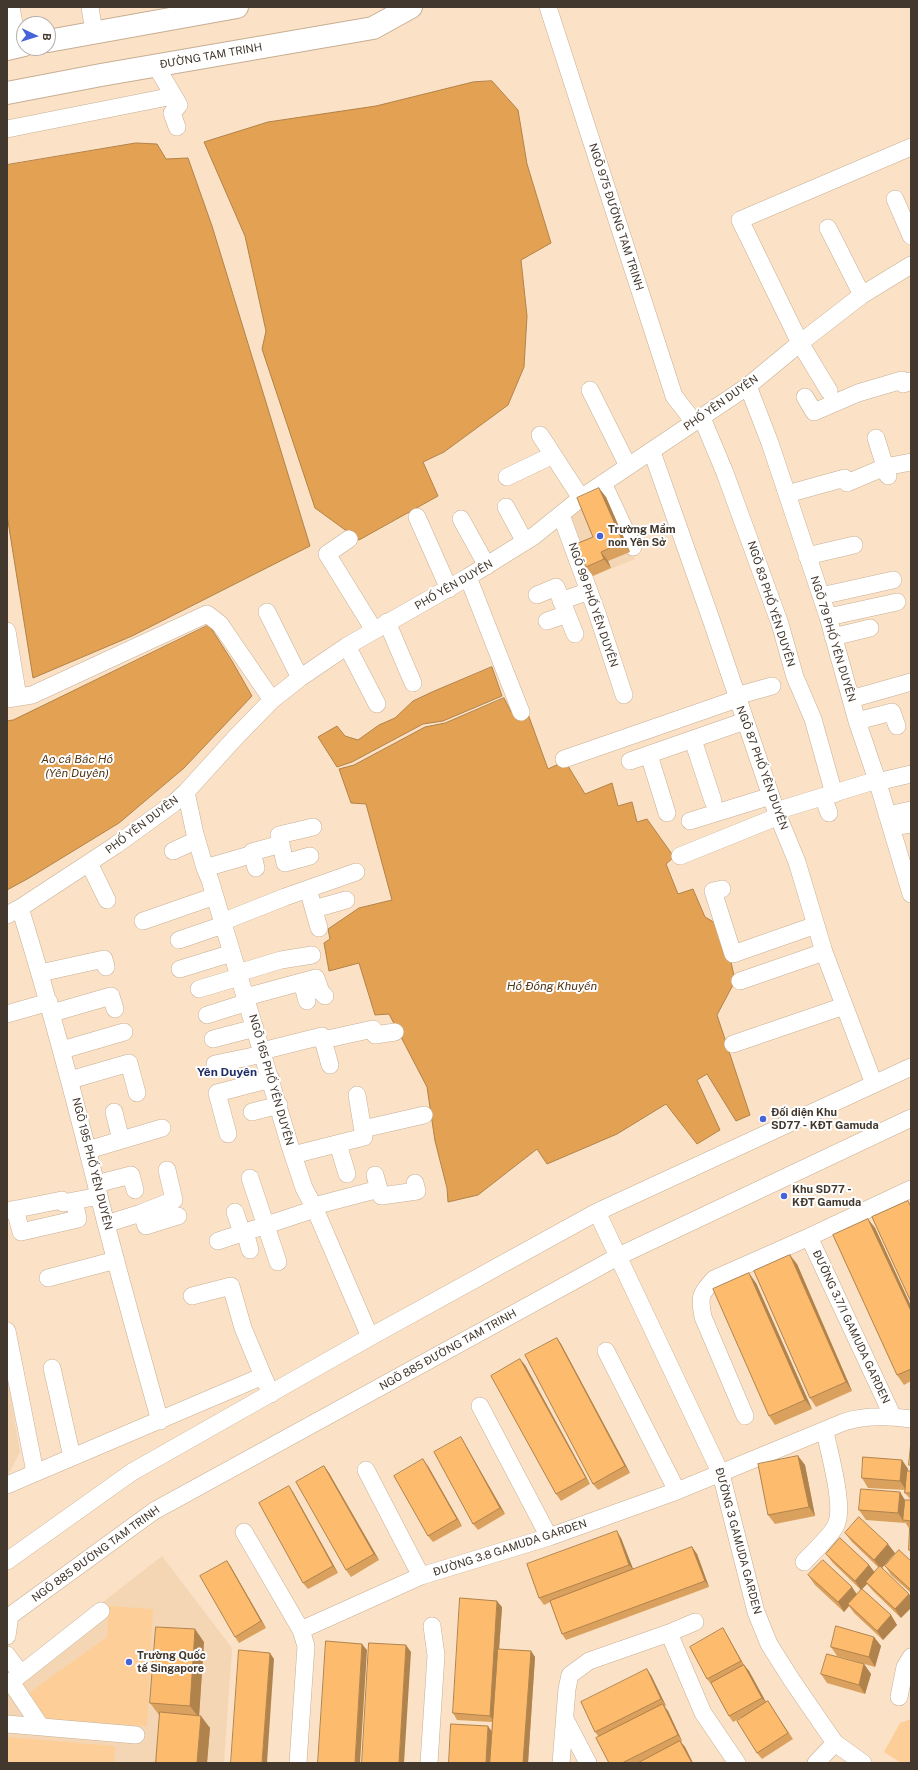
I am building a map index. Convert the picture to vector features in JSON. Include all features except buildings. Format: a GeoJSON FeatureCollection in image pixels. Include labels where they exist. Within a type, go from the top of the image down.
{"type":"FeatureCollection","features":[{"type":"Feature","properties":{"kind":"main road"},"geometry":{"type":"LineString","coordinates":[[56,39],[237,7]]}},
{"type":"Feature","properties":{"kind":"main road","name":"ĐƯỜNG TAM TRINH"},"geometry":{"type":"LineString","coordinates":[[7,93],[373,28],[411,7]]}},
{"type":"Feature","properties":{"kind":"street"},"geometry":{"type":"LineString","coordinates":[[11,7],[16,47]]}},
{"type":"Feature","properties":{"kind":"street"},"geometry":{"type":"LineString","coordinates":[[90,7],[94,32]]}},
{"type":"Feature","properties":{"kind":"street","name":"NGÕ 975 ĐƯỜNG TAM TRINH"},"geometry":{"type":"LineString","coordinates":[[548,7],[674,396],[698,420]]}},
{"type":"Feature","properties":{"kind":"street"},"geometry":{"type":"LineString","coordinates":[[156,66],[179,105],[172,113],[177,127]]}},
{"type":"Feature","properties":{"kind":"street"},"geometry":{"type":"LineString","coordinates":[[7,129],[173,96]]}},
{"type":"Feature","properties":{"kind":"street"},"geometry":{"type":"LineString","coordinates":[[829,391],[800,343],[740,220],[911,147]]}},
{"type":"Feature","properties":{"kind":"street"},"geometry":{"type":"LineString","coordinates":[[895,199],[911,236]]}},
{"type":"Feature","properties":{"kind":"street"},"geometry":{"type":"LineString","coordinates":[[828,228],[862,295]]}},
{"type":"Feature","properties":{"kind":"street","name":"PHỐ YÊN DUYÊN"},"geometry":{"type":"LineString","coordinates":[[13,912],[116,845],[186,792],[272,700],[300,678],[346,646],[468,578],[525,542],[581,498],[628,466],[652,452],[748,386],[862,295],[911,265]]}},
{"type":"Feature","properties":{"kind":"street"},"geometry":{"type":"LineString","coordinates":[[805,397],[814,412],[858,393],[902,380],[903,384],[911,381]]}},
{"type":"Feature","properties":{"kind":"street","name":"NGÕ 79 PHỐ YÊN DUYÊN"},"geometry":{"type":"LineString","coordinates":[[748,386],[770,443],[828,617],[857,721],[908,875],[911,894]]}},
{"type":"Feature","properties":{"kind":"street"},"geometry":{"type":"LineString","coordinates":[[590,390],[628,466]]}},
{"type":"Feature","properties":{"kind":"street","name":"NGÕ 83 PHỐ YÊN DUYÊN"},"geometry":{"type":"LineString","coordinates":[[698,420],[725,472],[780,624],[795,677],[813,720],[828,795],[829,813]]}},
{"type":"Feature","properties":{"kind":"street"},"geometry":{"type":"LineString","coordinates":[[540,435],[581,498]]}},
{"type":"Feature","properties":{"kind":"street"},"geometry":{"type":"LineString","coordinates":[[876,438],[886,472]]}},
{"type":"Feature","properties":{"kind":"street","name":"NGÕ 87 PHỐ YÊN DUYÊN"},"geometry":{"type":"LineString","coordinates":[[652,452],[775,808],[797,862],[824,952],[874,1084]]}},
{"type":"Feature","properties":{"kind":"street"},"geometry":{"type":"LineString","coordinates":[[507,477],[553,455]]}},
{"type":"Feature","properties":{"kind":"street"},"geometry":{"type":"LineString","coordinates":[[787,494],[845,478],[847,483],[886,472],[911,462]]}},
{"type":"Feature","properties":{"kind":"street"},"geometry":{"type":"LineString","coordinates":[[603,483],[633,548]]}},
{"type":"Feature","properties":{"kind":"street"},"geometry":{"type":"LineString","coordinates":[[506,507],[525,542]]}},
{"type":"Feature","properties":{"kind":"street","name":"NGÕ 99 PHỐ YÊN DUYÊN"},"geometry":{"type":"LineString","coordinates":[[561,515],[589,591],[624,695]]}},
{"type":"Feature","properties":{"kind":"street"},"geometry":{"type":"LineString","coordinates":[[417,517],[449,589]]}},
{"type":"Feature","properties":{"kind":"street"},"geometry":{"type":"LineString","coordinates":[[461,519],[487,566]]}},
{"type":"Feature","properties":{"kind":"street"},"geometry":{"type":"LineString","coordinates":[[349,539],[327,554],[380,626],[412,684]]}},
{"type":"Feature","properties":{"kind":"street"},"geometry":{"type":"LineString","coordinates":[[808,556],[854,545]]}},
{"type":"Feature","properties":{"kind":"street"},"geometry":{"type":"LineString","coordinates":[[468,578],[521,712]]}},
{"type":"Feature","properties":{"kind":"street"},"geometry":{"type":"LineString","coordinates":[[821,596],[892,580]]}},
{"type":"Feature","properties":{"kind":"street"},"geometry":{"type":"LineString","coordinates":[[537,595],[556,587],[575,634]]}},
{"type":"Feature","properties":{"kind":"street"},"geometry":{"type":"LineString","coordinates":[[547,621],[564,607],[589,591]]}},
{"type":"Feature","properties":{"kind":"street"},"geometry":{"type":"LineString","coordinates":[[828,617],[897,602]]}},
{"type":"Feature","properties":{"kind":"street"},"geometry":{"type":"LineString","coordinates":[[267,612],[300,678]]}},
{"type":"Feature","properties":{"kind":"street"},"geometry":{"type":"LineString","coordinates":[[7,630],[13,698],[32,695],[207,614],[220,624],[272,700]]}},
{"type":"Feature","properties":{"kind":"street"},"geometry":{"type":"LineString","coordinates":[[833,637],[870,628]]}},
{"type":"Feature","properties":{"kind":"street"},"geometry":{"type":"LineString","coordinates":[[346,646],[377,704]]}},
{"type":"Feature","properties":{"kind":"street"},"geometry":{"type":"LineString","coordinates":[[850,698],[911,682]]}},
{"type":"Feature","properties":{"kind":"street"},"geometry":{"type":"LineString","coordinates":[[564,759],[772,686]]}},
{"type":"Feature","properties":{"kind":"street"},"geometry":{"type":"LineString","coordinates":[[857,721],[892,712],[897,726]]}},
{"type":"Feature","properties":{"kind":"street"},"geometry":{"type":"LineString","coordinates":[[630,762],[745,721]]}},
{"type":"Feature","properties":{"kind":"street"},"geometry":{"type":"LineString","coordinates":[[693,740],[713,801]]}},
{"type":"Feature","properties":{"kind":"street"},"geometry":{"type":"LineString","coordinates":[[649,755],[667,813]]}},
{"type":"Feature","properties":{"kind":"street"},"geometry":{"type":"LineString","coordinates":[[690,821],[775,808],[877,781],[911,774]]}},
{"type":"Feature","properties":{"kind":"street","name":"NGÕ 165 PHỐ YÊN DUYÊN"},"geometry":{"type":"LineString","coordinates":[[186,792],[205,868],[215,896],[222,924],[247,1000],[304,1188],[315,1207],[370,1337]]}},
{"type":"Feature","properties":{"kind":"street"},"geometry":{"type":"LineString","coordinates":[[680,856],[775,808]]}},
{"type":"Feature","properties":{"kind":"street"},"geometry":{"type":"LineString","coordinates":[[889,821],[911,810]]}},
{"type":"Feature","properties":{"kind":"street"},"geometry":{"type":"LineString","coordinates":[[889,821],[911,824]]}},
{"type":"Feature","properties":{"kind":"street"},"geometry":{"type":"LineString","coordinates":[[310,856],[285,863],[279,835],[313,827]]}},
{"type":"Feature","properties":{"kind":"street"},"geometry":{"type":"LineString","coordinates":[[174,851],[197,840]]}},
{"type":"Feature","properties":{"kind":"street"},"geometry":{"type":"LineString","coordinates":[[205,868],[250,855],[254,860],[281,844]]}},
{"type":"Feature","properties":{"kind":"street"},"geometry":{"type":"LineString","coordinates":[[89,863],[107,900]]}},
{"type":"Feature","properties":{"kind":"street"},"geometry":{"type":"LineString","coordinates":[[179,940],[308,889],[356,872]]}},
{"type":"Feature","properties":{"kind":"street"},"geometry":{"type":"LineString","coordinates":[[308,889],[320,928]]}},
{"type":"Feature","properties":{"kind":"street"},"geometry":{"type":"LineString","coordinates":[[722,889],[713,891],[733,954],[816,925]]}},
{"type":"Feature","properties":{"kind":"street"},"geometry":{"type":"LineString","coordinates":[[143,921],[215,896]]}},
{"type":"Feature","properties":{"kind":"street"},"geometry":{"type":"LineString","coordinates":[[314,909],[346,900]]}},
{"type":"Feature","properties":{"kind":"street","name":"NGÕ 195 PHỐ YÊN DUYÊN"},"geometry":{"type":"LineString","coordinates":[[13,912],[40,973],[62,1050],[106,1224],[160,1421]]}},
{"type":"Feature","properties":{"kind":"street"},"geometry":{"type":"LineString","coordinates":[[740,981],[824,952]]}},
{"type":"Feature","properties":{"kind":"street"},"geometry":{"type":"LineString","coordinates":[[180,969],[232,953]]}},
{"type":"Feature","properties":{"kind":"street"},"geometry":{"type":"LineString","coordinates":[[199,989],[281,960],[312,955]]}},
{"type":"Feature","properties":{"kind":"street"},"geometry":{"type":"LineString","coordinates":[[40,973],[104,959],[106,967]]}},
{"type":"Feature","properties":{"kind":"street"},"geometry":{"type":"LineString","coordinates":[[207,1015],[247,1000],[316,978],[321,992],[325,996]]}},
{"type":"Feature","properties":{"kind":"street"},"geometry":{"type":"LineString","coordinates":[[302,982],[307,1001]]}},
{"type":"Feature","properties":{"kind":"street"},"geometry":{"type":"LineString","coordinates":[[7,1014],[50,1008],[111,996],[115,1008]]}},
{"type":"Feature","properties":{"kind":"street"},"geometry":{"type":"LineString","coordinates":[[733,1044],[844,1006]]}},
{"type":"Feature","properties":{"kind":"street"},"geometry":{"type":"LineString","coordinates":[[213,1039],[255,1028]]}},
{"type":"Feature","properties":{"kind":"street"},"geometry":{"type":"LineString","coordinates":[[323,1040],[373,1029],[375,1036],[396,1032]]}},
{"type":"Feature","properties":{"kind":"street"},"geometry":{"type":"LineString","coordinates":[[62,1050],[124,1032]]}},
{"type":"Feature","properties":{"kind":"street"},"geometry":{"type":"LineString","coordinates":[[215,1064],[322,1036],[330,1065]]}},
{"type":"Feature","properties":{"kind":"street"},"geometry":{"type":"LineString","coordinates":[[70,1080],[129,1063],[137,1093]]}},
{"type":"Feature","properties":{"kind":"street"},"geometry":{"type":"LineString","coordinates":[[7,1561],[132,1472],[370,1337],[597,1212],[911,1067]]}},
{"type":"Feature","properties":{"kind":"street"},"geometry":{"type":"LineString","coordinates":[[228,1134],[217,1092],[271,1079]]}},
{"type":"Feature","properties":{"kind":"street"},"geometry":{"type":"LineString","coordinates":[[293,1155],[364,1137],[357,1095]]}},
{"type":"Feature","properties":{"kind":"street"},"geometry":{"type":"LineString","coordinates":[[252,1112],[279,1105]]}},
{"type":"Feature","properties":{"kind":"street"},"geometry":{"type":"LineString","coordinates":[[114,1112],[121,1140]]}},
{"type":"Feature","properties":{"kind":"street"},"geometry":{"type":"LineString","coordinates":[[363,1129],[424,1115]]}},
{"type":"Feature","properties":{"kind":"street","name":"NGÕ 885 ĐƯỜNG TAM TRINH"},"geometry":{"type":"LineString","coordinates":[[9,1617],[154,1511],[619,1256],[911,1118]]}},
{"type":"Feature","properties":{"kind":"street"},"geometry":{"type":"LineString","coordinates":[[88,1150],[162,1128]]}},
{"type":"Feature","properties":{"kind":"street"},"geometry":{"type":"LineString","coordinates":[[338,1144],[348,1174]]}},
{"type":"Feature","properties":{"kind":"street"},"geometry":{"type":"LineString","coordinates":[[106,1224],[174,1200],[168,1170]]}},
{"type":"Feature","properties":{"kind":"street"},"geometry":{"type":"LineString","coordinates":[[74,1201],[78,1219],[21,1232],[11,1210],[62,1200],[63,1203],[74,1201],[131,1175],[135,1190]]}},
{"type":"Feature","properties":{"kind":"street"},"geometry":{"type":"LineString","coordinates":[[250,1178],[278,1262]]}},
{"type":"Feature","properties":{"kind":"street"},"geometry":{"type":"LineString","coordinates":[[218,1241],[315,1207],[377,1182],[381,1196],[417,1191],[415,1183]]}},
{"type":"Feature","properties":{"kind":"street","name":"ĐƯỜNG 3.7/1 GAMUDA GARDEN"},"geometry":{"type":"LineString","coordinates":[[745,1416],[703,1317],[700,1300],[705,1289],[714,1279],[809,1237],[911,1189]]}},
{"type":"Feature","properties":{"kind":"street"},"geometry":{"type":"LineString","coordinates":[[142,1212],[146,1226],[178,1216]]}},
{"type":"Feature","properties":{"kind":"street"},"geometry":{"type":"LineString","coordinates":[[235,1212],[250,1250]]}},
{"type":"Feature","properties":{"kind":"street","name":"ĐƯỜNG 3 GAMUDA GARDEN"},"geometry":{"type":"LineString","coordinates":[[597,1212],[721,1474],[756,1612],[769,1644],[835,1743],[863,1763]]}},
{"type":"Feature","properties":{"kind":"street","name":"ĐƯỜNG 3.7/1 GAMUDA GARDEN"},"geometry":{"type":"LineString","coordinates":[[809,1237],[893,1417]]}},
{"type":"Feature","properties":{"kind":"street"},"geometry":{"type":"LineString","coordinates":[[48,1278],[116,1260]]}},
{"type":"Feature","properties":{"kind":"street"},"geometry":{"type":"LineString","coordinates":[[192,1296],[231,1286],[243,1328],[270,1394]]}},
{"type":"Feature","properties":{"kind":"street"},"geometry":{"type":"LineString","coordinates":[[7,1331],[36,1472]]}},
{"type":"Feature","properties":{"kind":"street"},"geometry":{"type":"LineString","coordinates":[[606,1351],[677,1491]]}},
{"type":"Feature","properties":{"kind":"street"},"geometry":{"type":"LineString","coordinates":[[52,1368],[72,1457]]}},
{"type":"Feature","properties":{"kind":"street"},"geometry":{"type":"LineString","coordinates":[[7,1485],[263,1376]]}},
{"type":"Feature","properties":{"kind":"street"},"geometry":{"type":"LineString","coordinates":[[480,1406],[549,1537]]}},
{"type":"Feature","properties":{"kind":"street","name":"ĐƯỜNG 3.8 GAMUDA GARDEN"},"geometry":{"type":"LineString","coordinates":[[301,1630],[421,1576],[549,1537],[677,1491],[855,1419],[893,1417],[911,1419]]}},
{"type":"Feature","properties":{"kind":"street"},"geometry":{"type":"LineString","coordinates":[[804,1562],[836,1526],[840,1514],[825,1431]]}},
{"type":"Feature","properties":{"kind":"street"},"geometry":{"type":"LineString","coordinates":[[366,1470],[421,1576]]}},
{"type":"Feature","properties":{"kind":"street"},"geometry":{"type":"LineString","coordinates":[[244,1532],[301,1630],[306,1646],[298,1763]]}},
{"type":"Feature","properties":{"kind":"street"},"geometry":{"type":"LineString","coordinates":[[13,1680],[101,1611]]}},
{"type":"Feature","properties":{"kind":"street"},"geometry":{"type":"LineString","coordinates":[[7,1636],[9,1617]]}},
{"type":"Feature","properties":{"kind":"street"},"geometry":{"type":"LineString","coordinates":[[561,1763],[567,1689],[570,1675],[589,1661],[669,1633],[695,1622]]}},
{"type":"Feature","properties":{"kind":"street"},"geometry":{"type":"LineString","coordinates":[[429,1763],[436,1655],[432,1626]]}},
{"type":"Feature","properties":{"kind":"street"},"geometry":{"type":"LineString","coordinates":[[669,1633],[703,1713],[737,1763]]}},
{"type":"Feature","properties":{"kind":"street"},"geometry":{"type":"LineString","coordinates":[[7,1655],[13,1680],[41,1727]]}},
{"type":"Feature","properties":{"kind":"street"},"geometry":{"type":"LineString","coordinates":[[899,1697],[905,1668],[911,1657]]}},
{"type":"Feature","properties":{"kind":"street"},"geometry":{"type":"LineString","coordinates":[[564,1719],[588,1763]]}},
{"type":"Feature","properties":{"kind":"street"},"geometry":{"type":"LineString","coordinates":[[7,1724],[136,1735]]}},
{"type":"Feature","properties":{"kind":"street"},"geometry":{"type":"LineString","coordinates":[[816,1763],[835,1743]]}},
{"type":"Feature","properties":{"kind":"shaded area","name":"Trường Mầm non Yên Sở"},"geometry":{"type":"Polygon","coordinates":[[[603,489],[635,559],[593,576],[567,518],[603,489]]]}},
{"type":"Feature","properties":{"kind":"shaded area"},"geometry":{"type":"Polygon","coordinates":[[[7,1376],[20,1452],[7,1477],[7,1376]]]}},
{"type":"Feature","properties":{"kind":"shaded area","name":"Trường Quốc tế Singapore"},"geometry":{"type":"Polygon","coordinates":[[[162,1556],[232,1648],[224,1763],[7,1763],[7,1677],[162,1556]]]}},
{"type":"Feature","properties":{"kind":"shaded area"},"geometry":{"type":"Polygon","coordinates":[[[109,1606],[153,1609],[147,1726],[44,1720],[26,1695],[107,1637],[109,1606]]]}},
{"type":"Feature","properties":{"kind":"shaded area"},"geometry":{"type":"Polygon","coordinates":[[[911,1719],[911,1763],[901,1763],[884,1752],[900,1723],[911,1719]]]}},
{"type":"Feature","properties":{"kind":"shaded area"},"geometry":{"type":"Polygon","coordinates":[[[7,1737],[115,1746],[114,1763],[7,1763],[7,1737]]]}},
{"type":"Feature","properties":{"kind":"water"},"geometry":{"type":"Polygon","coordinates":[[[492,81],[518,110],[527,164],[551,243],[521,260],[527,316],[524,367],[508,405],[444,452],[423,462],[438,496],[359,540],[315,508],[262,349],[266,331],[245,236],[204,142],[268,122],[376,106],[473,82],[492,81]]]}},
{"type":"Feature","properties":{"kind":"water"},"geometry":{"type":"Polygon","coordinates":[[[136,143],[157,144],[166,159],[188,158],[212,226],[310,546],[132,636],[33,678],[7,515],[7,165],[136,143]]]}},
{"type":"Feature","properties":{"kind":"water","name":"Ao cá Bác Hồ (Yên Duyên)"},"geometry":{"type":"Polygon","coordinates":[[[209,625],[252,696],[184,768],[119,823],[7,890],[7,721],[13,720],[209,625]]]}},
{"type":"Feature","properties":{"kind":"water"},"geometry":{"type":"Polygon","coordinates":[[[492,667],[502,696],[443,721],[423,724],[352,762],[337,767],[318,737],[337,726],[345,736],[358,740],[379,725],[395,718],[413,701],[492,667]]]}},
{"type":"Feature","properties":{"kind":"water","name":"Hồ Đồng Khuyến"},"geometry":{"type":"Polygon","coordinates":[[[504,698],[511,712],[528,714],[548,769],[565,761],[585,794],[612,783],[618,806],[632,802],[637,822],[647,819],[674,857],[666,864],[678,894],[693,889],[705,917],[724,928],[735,981],[717,1015],[750,1115],[736,1121],[707,1074],[697,1080],[720,1130],[697,1144],[666,1104],[617,1134],[547,1164],[537,1149],[478,1195],[448,1202],[447,1188],[435,1141],[427,1087],[389,1014],[375,1015],[359,963],[329,971],[324,943],[330,939],[328,929],[359,908],[392,900],[366,804],[351,803],[339,769],[354,765],[425,727],[445,723],[504,698]]]}},
{"type":"Feature","properties":{"kind":"place","name":"Trường Mầm non Yên Sở"},"geometry":{"type":"Point","coordinates":[600,536]}},
{"type":"Feature","properties":{"kind":"place","name":"Đối diện Khu SD77 - KĐT Gamuda"},"geometry":{"type":"Point","coordinates":[763,1119]}},
{"type":"Feature","properties":{"kind":"place","name":"Khu SD77 - KĐT Gamuda"},"geometry":{"type":"Point","coordinates":[784,1196]}},
{"type":"Feature","properties":{"kind":"place","name":"Trường Quốc tế Singapore"},"geometry":{"type":"Point","coordinates":[129,1662]}},
{"type":"Feature","properties":{"kind":"district","name":"Yên Duyên"},"geometry":{"type":"Point","coordinates":[227,1072]}}]}
